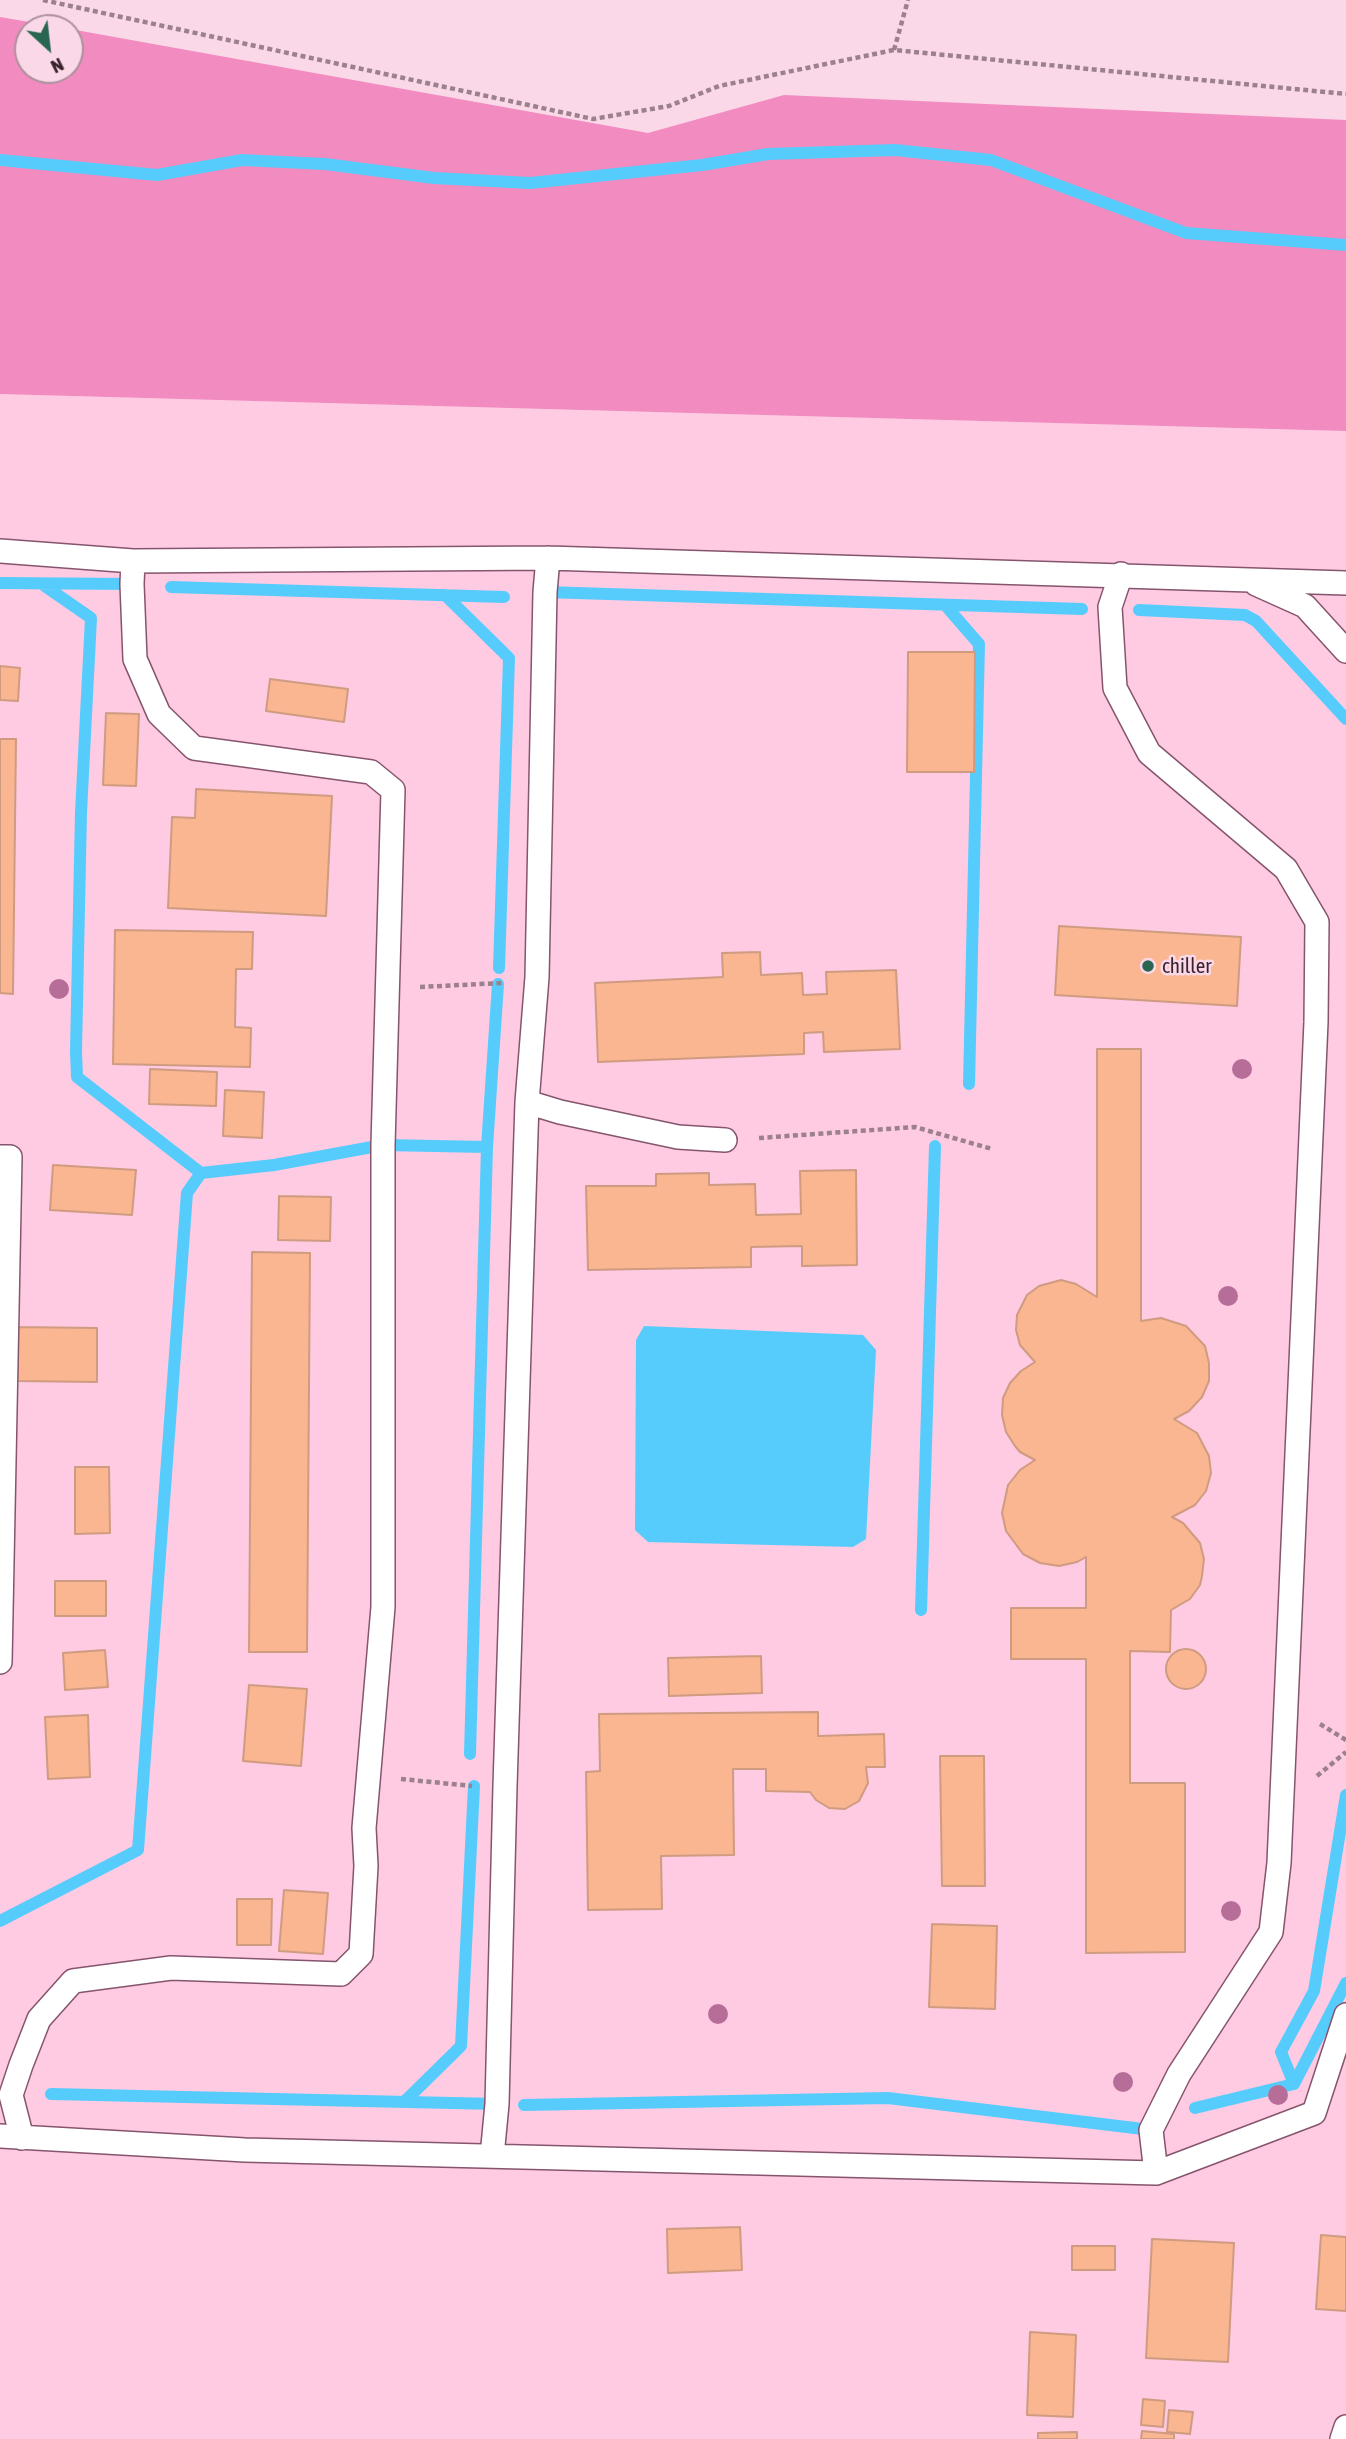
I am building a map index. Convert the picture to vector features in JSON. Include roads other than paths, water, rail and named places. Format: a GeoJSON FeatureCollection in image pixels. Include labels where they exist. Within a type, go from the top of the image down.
{"type":"FeatureCollection","features":[{"type":"Feature","properties":{"kind":"lane"},"geometry":{"type":"LineString","coordinates":[[0,551],[133,561],[548,558],[1346,583]]}},
{"type":"Feature","properties":{"kind":"lane"},"geometry":{"type":"LineString","coordinates":[[492,2156],[497,2104],[527,1102],[537,977],[545,592],[548,558]]}},
{"type":"Feature","properties":{"kind":"lane"},"geometry":{"type":"LineString","coordinates":[[133,561],[135,659],[159,714],[194,748],[371,772],[393,790],[383,1145],[383,1607],[364,1828],[366,1866],[361,1954],[341,1974],[171,1968],[73,1981],[38,2019],[11,2095],[11,2137],[245,2150],[1156,2173],[1314,2113],[1346,2015]]}},
{"type":"Feature","properties":{"kind":"lane"},"geometry":{"type":"LineString","coordinates":[[1121,574],[1110,607],[1115,688],[1149,753],[1286,869],[1317,922],[1316,1022],[1279,1863],[1271,1932],[1179,2074],[1151,2130],[1156,2173]]}},
{"type":"Feature","properties":{"kind":"lane"},"geometry":{"type":"LineString","coordinates":[[1244,578],[1305,606],[1346,651]]}},
{"type":"Feature","properties":{"kind":"lane"},"geometry":{"type":"LineString","coordinates":[[527,1102],[678,1137],[725,1140]]}},
{"type":"Feature","properties":{"kind":"lane"},"geometry":{"type":"LineString","coordinates":[[0,1157],[10,1157],[0,1662]]}},
{"type":"Feature","properties":{"kind":"lane"},"geometry":{"type":"LineString","coordinates":[[1342,2439],[1346,2427]]}},
{"type":"Feature","properties":{"kind":"water"},"geometry":{"type":"Polygon","coordinates":[[[644,1326],[863,1335],[876,1350],[866,1539],[853,1547],[648,1542],[635,1530],[636,1340],[644,1326]]]}},
{"type":"Feature","properties":{"kind":"waterway"},"geometry":{"type":"LineString","coordinates":[[0,160],[157,175],[242,160],[325,164],[434,178],[530,183],[702,165],[768,154],[895,150],[991,160],[1186,233],[1346,245]]}},
{"type":"Feature","properties":{"kind":"waterway"},"geometry":{"type":"LineString","coordinates":[[0,583],[132,584]]}},
{"type":"Feature","properties":{"kind":"waterway"},"geometry":{"type":"LineString","coordinates":[[42,584],[91,618],[81,812],[77,1077],[201,1173]]}},
{"type":"Feature","properties":{"kind":"waterway"},"geometry":{"type":"LineString","coordinates":[[171,587],[504,597]]}},
{"type":"Feature","properties":{"kind":"waterway"},"geometry":{"type":"LineString","coordinates":[[545,592],[1082,609]]}},
{"type":"Feature","properties":{"kind":"waterway"},"geometry":{"type":"LineString","coordinates":[[445,595],[509,658],[499,968]]}},
{"type":"Feature","properties":{"kind":"waterway"},"geometry":{"type":"LineString","coordinates":[[946,606],[979,644],[969,1084]]}},
{"type":"Feature","properties":{"kind":"waterway"},"geometry":{"type":"LineString","coordinates":[[1139,610],[1245,615],[1256,621],[1346,719]]}},
{"type":"Feature","properties":{"kind":"waterway"},"geometry":{"type":"LineString","coordinates":[[470,1754],[487,1147],[498,984]]}},
{"type":"Feature","properties":{"kind":"waterway"},"geometry":{"type":"LineString","coordinates":[[0,1921],[138,1850],[187,1193],[201,1173],[274,1165],[383,1145],[487,1147]]}},
{"type":"Feature","properties":{"kind":"waterway"},"geometry":{"type":"LineString","coordinates":[[921,1610],[935,1146]]}},
{"type":"Feature","properties":{"kind":"waterway"},"geometry":{"type":"LineString","coordinates":[[405,2101],[461,2046],[474,1786]]}},
{"type":"Feature","properties":{"kind":"waterway"},"geometry":{"type":"LineString","coordinates":[[1294,2084],[1281,2052],[1314,1991],[1346,1795]]}},
{"type":"Feature","properties":{"kind":"waterway"},"geometry":{"type":"LineString","coordinates":[[1195,2108],[1294,2084],[1346,1983]]}},
{"type":"Feature","properties":{"kind":"waterway"},"geometry":{"type":"LineString","coordinates":[[51,2094],[497,2104]]}},
{"type":"Feature","properties":{"kind":"waterway"},"geometry":{"type":"LineString","coordinates":[[524,2105],[888,2098],[1151,2130]]}},
{"type":"Feature","properties":{"kind":"place","name":"chiller"},"geometry":{"type":"Point","coordinates":[1148,966]}}]}
